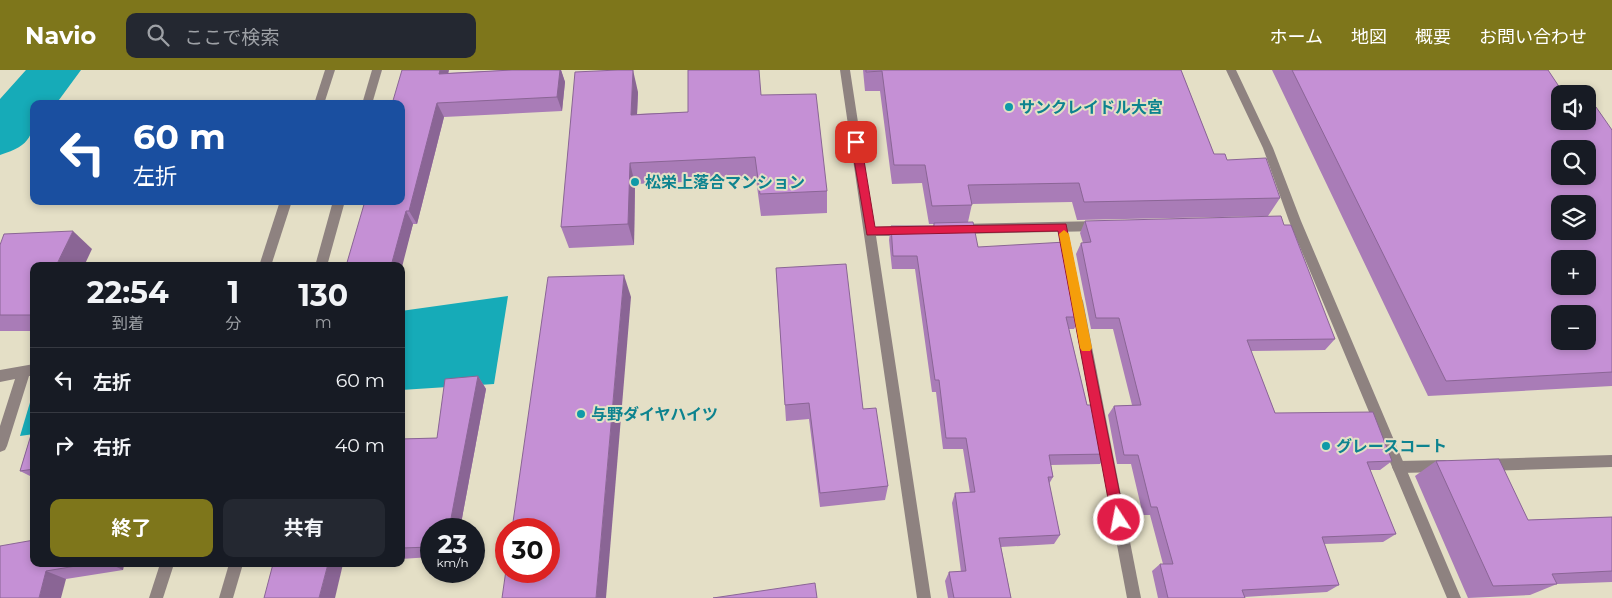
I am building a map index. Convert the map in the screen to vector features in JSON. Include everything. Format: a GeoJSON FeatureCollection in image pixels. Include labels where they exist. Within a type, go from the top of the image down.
{"type":"FeatureCollection","features":[{"type":"Feature","properties":{"kind":"street"},"geometry":{"type":"LineString","coordinates":[[320,100],[330,70]]}},
{"type":"Feature","properties":{"kind":"street"},"geometry":{"type":"LineString","coordinates":[[368,100],[377,70]]}},
{"type":"Feature","properties":{"kind":"street"},"geometry":{"type":"LineString","coordinates":[[845,70],[924,598]]}},
{"type":"Feature","properties":{"kind":"street"},"geometry":{"type":"LineString","coordinates":[[1231,70],[1268,148],[1290,221],[1399,467],[1454,598]]}},
{"type":"Feature","properties":{"kind":"street"},"geometry":{"type":"LineString","coordinates":[[266,262],[285,205]]}},
{"type":"Feature","properties":{"kind":"street"},"geometry":{"type":"LineString","coordinates":[[322,262],[338,205]]}},
{"type":"Feature","properties":{"kind":"street"},"geometry":{"type":"LineString","coordinates":[[947,230],[1064,232],[1111,226]]}},
{"type":"Feature","properties":{"kind":"street"},"geometry":{"type":"LineString","coordinates":[[870,232],[918,230]]}},
{"type":"Feature","properties":{"kind":"street"},"geometry":{"type":"LineString","coordinates":[[1074,286],[1134,598]]}},
{"type":"Feature","properties":{"kind":"street"},"geometry":{"type":"LineString","coordinates":[[0,376],[29,371]]}},
{"type":"Feature","properties":{"kind":"street"},"geometry":{"type":"LineString","coordinates":[[0,446],[29,371]]}},
{"type":"Feature","properties":{"kind":"street"},"geometry":{"type":"LineString","coordinates":[[1399,467],[1612,461]]}},
{"type":"Feature","properties":{"kind":"street"},"geometry":{"type":"LineString","coordinates":[[156,598],[166,567]]}},
{"type":"Feature","properties":{"kind":"street"},"geometry":{"type":"LineString","coordinates":[[226,598],[235,567]]}},
{"type":"Feature","properties":{"kind":"water"},"geometry":{"type":"Polygon","coordinates":[[[508,296],[494,384],[405,390],[405,310],[508,296]]]}},
{"type":"Feature","properties":{"kind":"water"},"geometry":{"type":"Polygon","coordinates":[[[30,402],[30,435],[20,436],[30,402]]]}},
{"type":"Feature","properties":{"kind":"building"},"geometry":{"type":"Polygon","coordinates":[[[402,70],[440,70],[439,74],[512,70],[560,70],[557,97],[437,103],[409,211],[406,211],[392,262],[347,262],[364,205],[405,205],[405,100],[393,100],[402,70]]]}},
{"type":"Feature","properties":{"kind":"building"},"geometry":{"type":"Polygon","coordinates":[[[633,70],[631,115],[688,112],[688,70],[759,70],[761,95],[816,94],[827,191],[760,194],[755,157],[630,163],[628,224],[561,227],[575,72],[633,70]]]}},
{"type":"Feature","properties":{"kind":"building"},"geometry":{"type":"Polygon","coordinates":[[[866,70],[1181,70],[1214,154],[1225,154],[1227,160],[1266,158],[1280,198],[1084,202],[1079,183],[968,185],[972,205],[932,206],[925,165],[894,165],[882,71],[866,72],[866,70]]]}},
{"type":"Feature","properties":{"kind":"building"},"geometry":{"type":"Polygon","coordinates":[[[1292,70],[1548,70],[1558,85],[1551,85],[1551,130],[1596,130],[1596,107],[1612,130],[1612,372],[1446,381],[1292,70]]]}},
{"type":"Feature","properties":{"kind":"building"},"geometry":{"type":"Polygon","coordinates":[[[1281,216],[1284,225],[1291,225],[1335,339],[1247,340],[1275,413],[1373,412],[1392,461],[1367,462],[1396,534],[1322,537],[1339,585],[1242,590],[1245,598],[1168,598],[1160,564],[1173,564],[1157,507],[1151,507],[1138,455],[1124,455],[1114,406],[1141,405],[1119,318],[1096,318],[1081,243],[1091,242],[1085,221],[1281,216]]]}},
{"type":"Feature","properties":{"kind":"building"},"geometry":{"type":"Polygon","coordinates":[[[973,222],[978,247],[1066,242],[1081,317],[1066,317],[1087,405],[1098,405],[1107,454],[1049,455],[1053,477],[1048,477],[1060,535],[999,538],[1011,598],[954,598],[949,572],[966,571],[955,493],[975,492],[966,438],[946,438],[939,380],[935,380],[917,256],[893,256],[891,226],[934,226],[934,223],[973,222]]]}},
{"type":"Feature","properties":{"kind":"building"},"geometry":{"type":"Polygon","coordinates":[[[73,231],[58,262],[30,262],[30,315],[0,315],[0,245],[4,234],[73,231]]]}},
{"type":"Feature","properties":{"kind":"building"},"geometry":{"type":"Polygon","coordinates":[[[846,264],[863,409],[876,408],[888,486],[820,493],[809,403],[785,405],[776,268],[846,264]]]}},
{"type":"Feature","properties":{"kind":"building","name":"与野ダイヤハイツ"},"geometry":{"type":"Polygon","coordinates":[[[624,275],[596,598],[502,598],[504,583],[560,583],[560,518],[514,518],[548,277],[624,275]]]}},
{"type":"Feature","properties":{"kind":"building"},"geometry":{"type":"Polygon","coordinates":[[[478,376],[451,518],[420,518],[420,547],[405,548],[405,439],[437,438],[445,379],[478,376]]]}},
{"type":"Feature","properties":{"kind":"building"},"geometry":{"type":"Polygon","coordinates":[[[30,438],[30,470],[20,471],[30,438]]]}},
{"type":"Feature","properties":{"kind":"building"},"geometry":{"type":"Polygon","coordinates":[[[1499,459],[1528,520],[1612,517],[1612,571],[1552,574],[1557,584],[1493,586],[1436,461],[1499,459]]]}},
{"type":"Feature","properties":{"kind":"building"},"geometry":{"type":"Polygon","coordinates":[[[30,541],[30,567],[70,567],[46,571],[39,598],[0,598],[0,546],[30,541]]]}},
{"type":"Feature","properties":{"kind":"building"},"geometry":{"type":"Polygon","coordinates":[[[272,567],[327,567],[319,598],[264,598],[272,567]]]}},
{"type":"Feature","properties":{"kind":"building"},"geometry":{"type":"Polygon","coordinates":[[[815,583],[817,598],[713,598],[815,583]]]}},
{"type":"Feature","properties":{"kind":"waterway"},"geometry":{"type":"LineString","coordinates":[[0,135],[55,70]]}},
{"type":"Feature","properties":{"kind":"slow traffic"},"geometry":{"type":"LineString","coordinates":[[1064,234],[1086,348]]}},
{"type":"Feature","properties":{"kind":"place","name":"サンクレイドル大宮"},"geometry":{"type":"Point","coordinates":[1009,107]}},
{"type":"Feature","properties":{"kind":"place","name":"松栄上落合マンション"},"geometry":{"type":"Point","coordinates":[635,182]}},
{"type":"Feature","properties":{"kind":"place","name":"与野ダイヤハイツ"},"geometry":{"type":"Point","coordinates":[581,414]}},
{"type":"Feature","properties":{"kind":"place","name":"グレースコート"},"geometry":{"type":"Point","coordinates":[1326,446]}},
{"type":"Feature","properties":{"kind":"route"},"geometry":{"type":"LineString","coordinates":[[856,142],[870,232],[1063,227],[1119,520]]}}]}
